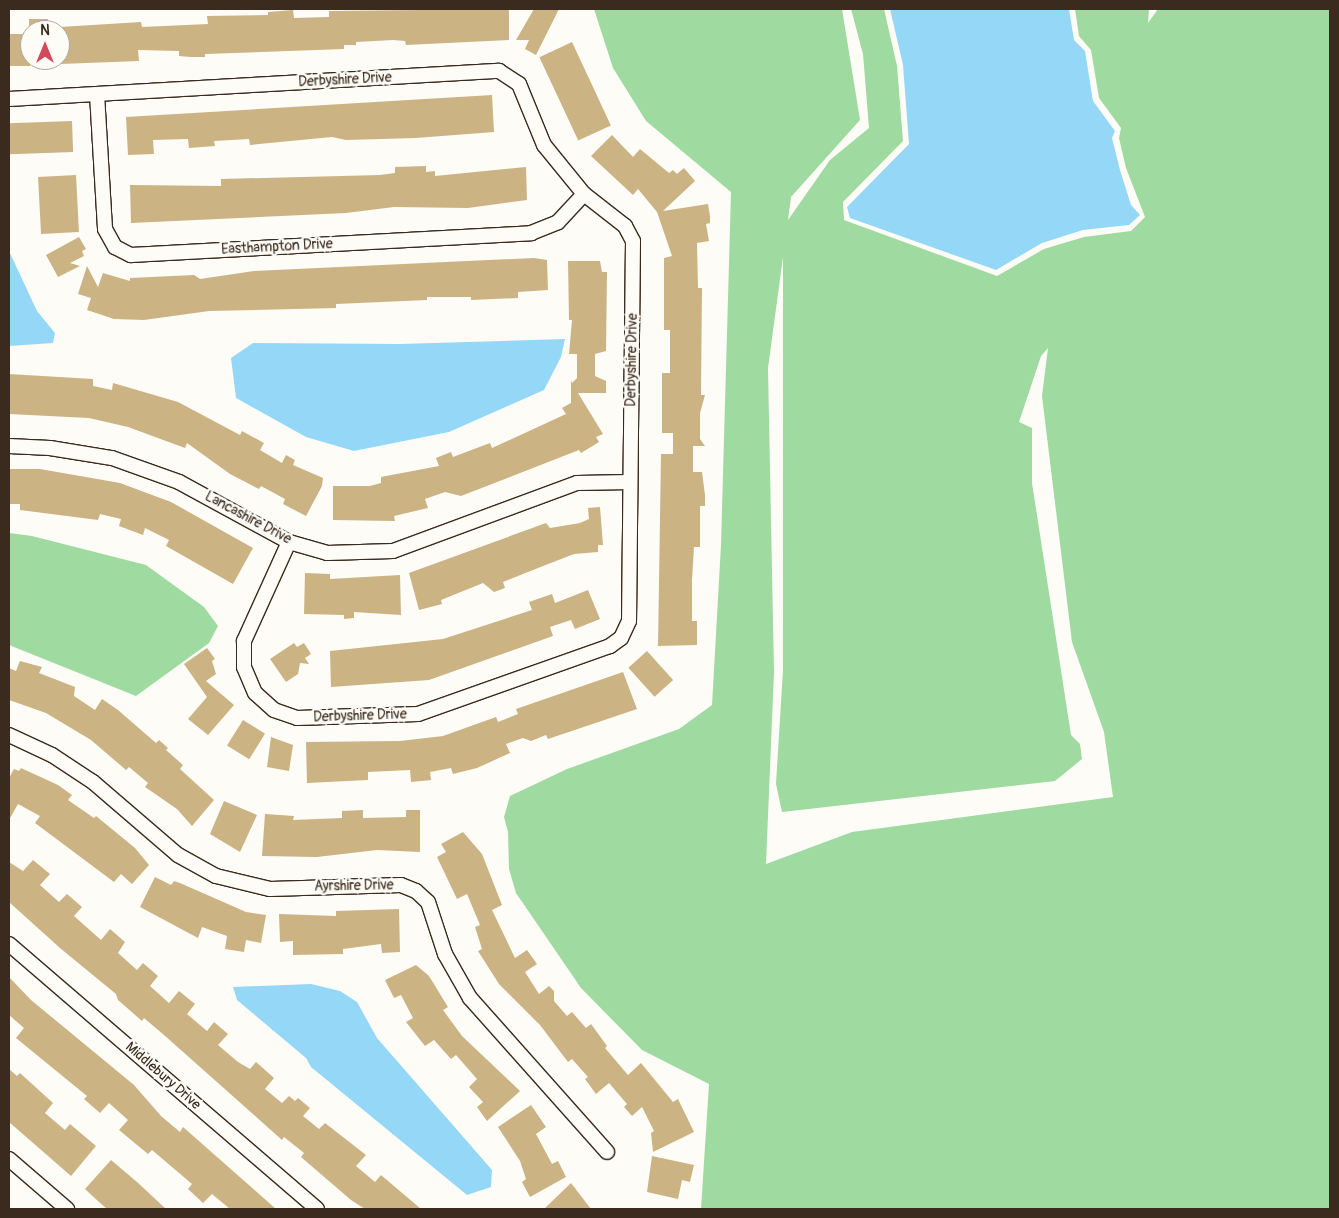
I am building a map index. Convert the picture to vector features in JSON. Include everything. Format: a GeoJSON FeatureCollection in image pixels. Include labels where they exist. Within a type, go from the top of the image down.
{"type":"FeatureCollection","features":[{"type":"Feature","properties":{"kind":"street","name":"Derbyshire Drive"},"geometry":{"type":"LineString","coordinates":[[9,99],[499,71],[519,84],[544,145],[584,194],[625,226],[633,241],[628,620],[621,638],[610,646],[418,714],[297,718],[274,710],[255,693],[244,667],[244,641],[289,542]]}},
{"type":"Feature","properties":{"kind":"street","name":"Easthampton Drive"},"geometry":{"type":"LineString","coordinates":[[97,94],[105,229],[114,247],[131,255],[531,233],[558,222],[584,194]]}},
{"type":"Feature","properties":{"kind":"street","name":"Lancashire Drive"},"geometry":{"type":"LineString","coordinates":[[9,446],[50,448],[112,458],[179,482],[289,542],[328,553],[394,551],[577,483],[630,482]]}},
{"type":"Feature","properties":{"kind":"street","name":"Ayrshire Drive"},"geometry":{"type":"LineString","coordinates":[[9,735],[52,754],[93,782],[178,855],[216,876],[270,889],[400,885],[416,891],[428,902],[445,954],[470,998],[607,1152]]}},
{"type":"Feature","properties":{"kind":"street","name":"Middlebury Drive"},"geometry":{"type":"LineString","coordinates":[[9,944],[317,1209]]}},
{"type":"Feature","properties":{"kind":"street"},"geometry":{"type":"LineString","coordinates":[[9,1159],[67,1209]]}},
{"type":"Feature","properties":{"kind":"green space"},"geometry":{"type":"Polygon","coordinates":[[[594,9],[842,9],[860,120],[791,197],[788,220],[830,160],[869,128],[863,54],[851,9],[884,9],[897,66],[903,141],[843,202],[844,220],[997,276],[1044,249],[1084,237],[1131,231],[1145,217],[1126,168],[1119,138],[1121,128],[1099,98],[1091,50],[1079,36],[1075,9],[1149,9],[1148,23],[1158,9],[1330,9],[1330,1209],[701,1209],[709,1084],[642,1050],[581,988],[516,893],[509,869],[508,832],[504,817],[510,796],[567,769],[679,729],[712,705],[721,545],[731,192],[646,121],[613,68],[594,9]],[[783,257],[768,368],[774,672],[766,864],[852,832],[1113,797],[1104,732],[1072,642],[1042,396],[1048,348],[1041,356],[1019,422],[1032,428],[1032,483],[1071,735],[1080,744],[1082,759],[1055,781],[782,812],[776,784],[783,670],[783,257]]]}},
{"type":"Feature","properties":{"kind":"green space"},"geometry":{"type":"Polygon","coordinates":[[[9,533],[32,536],[146,565],[204,607],[218,626],[209,643],[136,696],[9,645],[9,533]]]}},
{"type":"Feature","properties":{"kind":"water"},"geometry":{"type":"Polygon","coordinates":[[[890,9],[1069,9],[1074,40],[1085,51],[1093,101],[1115,131],[1112,138],[1120,170],[1131,205],[1140,215],[1129,225],[1083,230],[1042,243],[996,270],[850,218],[847,207],[909,144],[903,65],[890,9]]]}},
{"type":"Feature","properties":{"kind":"water"},"geometry":{"type":"Polygon","coordinates":[[[9,251],[37,311],[55,333],[53,343],[9,346],[9,251]]]}},
{"type":"Feature","properties":{"kind":"water"},"geometry":{"type":"Polygon","coordinates":[[[565,339],[561,357],[544,390],[449,432],[354,451],[306,437],[236,398],[231,358],[253,343],[400,344],[565,339]]]}},
{"type":"Feature","properties":{"kind":"water"},"geometry":{"type":"Polygon","coordinates":[[[311,984],[340,991],[357,1002],[377,1038],[492,1170],[491,1187],[467,1195],[311,1067],[306,1058],[237,1000],[233,987],[311,984]]]}},
{"type":"Feature","properties":{"kind":"building"},"geometry":{"type":"Polygon","coordinates":[[[509,9],[509,40],[406,45],[405,41],[393,40],[356,42],[356,45],[344,45],[344,49],[205,54],[205,57],[179,56],[179,51],[138,50],[139,61],[70,64],[70,26],[141,22],[142,27],[208,24],[207,16],[268,15],[268,12],[293,10],[294,18],[329,17],[329,11],[509,9]]]}},
{"type":"Feature","properties":{"kind":"building"},"geometry":{"type":"Polygon","coordinates":[[[534,9],[559,9],[536,55],[525,49],[529,40],[516,40],[534,9]]]}},
{"type":"Feature","properties":{"kind":"building"},"geometry":{"type":"Polygon","coordinates":[[[48,19],[48,20],[29,20],[48,19]]]}},
{"type":"Feature","properties":{"kind":"building"},"geometry":{"type":"Polygon","coordinates":[[[9,34],[20,34],[20,66],[9,66],[9,34]]]}},
{"type":"Feature","properties":{"kind":"building"},"geometry":{"type":"Polygon","coordinates":[[[572,42],[611,125],[578,141],[539,57],[572,42]]]}},
{"type":"Feature","properties":{"kind":"building"},"geometry":{"type":"Polygon","coordinates":[[[492,95],[494,132],[416,138],[346,140],[332,137],[250,145],[249,139],[214,141],[215,146],[189,148],[188,139],[153,140],[154,154],[128,155],[126,117],[492,95]]]}},
{"type":"Feature","properties":{"kind":"building"},"geometry":{"type":"Polygon","coordinates":[[[72,121],[73,152],[10,154],[9,123],[72,121]]]}},
{"type":"Feature","properties":{"kind":"building"},"geometry":{"type":"Polygon","coordinates":[[[612,135],[633,157],[640,149],[669,173],[673,170],[677,174],[684,168],[695,181],[663,211],[708,204],[710,216],[710,223],[706,224],[709,241],[697,243],[698,288],[702,288],[701,395],[705,395],[700,413],[700,439],[705,446],[693,446],[693,472],[702,472],[705,506],[700,506],[700,547],[694,547],[692,580],[692,621],[697,621],[697,645],[658,646],[661,454],[673,454],[673,433],[662,433],[662,373],[670,373],[670,330],[664,330],[664,258],[672,256],[657,212],[638,189],[633,195],[591,156],[612,135]]]}},
{"type":"Feature","properties":{"kind":"building"},"geometry":{"type":"Polygon","coordinates":[[[426,166],[426,172],[435,171],[435,176],[526,167],[527,200],[468,208],[394,207],[346,213],[131,223],[130,185],[221,186],[221,179],[380,175],[395,173],[395,167],[426,166]]]}},
{"type":"Feature","properties":{"kind":"building"},"geometry":{"type":"Polygon","coordinates":[[[76,175],[79,232],[41,234],[38,177],[76,175]]]}},
{"type":"Feature","properties":{"kind":"building"},"geometry":{"type":"Polygon","coordinates":[[[79,237],[86,249],[82,251],[84,256],[70,263],[80,266],[58,277],[46,255],[79,237]]]}},
{"type":"Feature","properties":{"kind":"building"},"geometry":{"type":"Polygon","coordinates":[[[534,258],[547,260],[548,290],[518,292],[518,298],[471,300],[471,297],[427,297],[427,300],[336,304],[336,308],[209,311],[144,320],[114,319],[87,310],[91,298],[78,294],[87,266],[98,287],[103,273],[130,281],[130,278],[194,275],[200,279],[254,271],[534,258]]]}},
{"type":"Feature","properties":{"kind":"building"},"geometry":{"type":"Polygon","coordinates":[[[568,261],[600,261],[602,272],[607,272],[606,351],[595,354],[595,376],[606,381],[606,393],[578,393],[603,434],[596,437],[599,442],[581,453],[579,450],[461,496],[445,492],[425,499],[428,508],[394,516],[395,521],[333,520],[333,486],[370,486],[381,483],[381,477],[439,466],[436,458],[451,452],[453,457],[490,443],[492,448],[566,414],[562,408],[571,403],[571,380],[572,383],[577,378],[577,354],[569,354],[572,320],[569,320],[568,261]]]}},
{"type":"Feature","properties":{"kind":"building"},"geometry":{"type":"Polygon","coordinates":[[[9,374],[93,379],[93,386],[112,390],[113,383],[178,402],[240,435],[242,431],[264,443],[260,450],[282,463],[286,455],[295,460],[293,465],[323,478],[322,486],[306,516],[283,504],[285,499],[261,486],[259,489],[230,474],[187,443],[185,448],[128,427],[89,418],[9,414],[9,374]]]}},
{"type":"Feature","properties":{"kind":"building"},"geometry":{"type":"Polygon","coordinates":[[[9,469],[40,469],[120,483],[171,502],[253,548],[233,584],[166,546],[169,540],[145,528],[143,535],[119,526],[121,519],[100,514],[98,520],[20,510],[20,504],[9,504],[9,469]]]}},
{"type":"Feature","properties":{"kind":"building"},"geometry":{"type":"Polygon","coordinates":[[[600,507],[603,545],[598,545],[598,552],[574,554],[503,582],[505,588],[494,592],[483,583],[441,600],[442,604],[419,610],[409,573],[546,523],[550,528],[580,523],[589,519],[588,508],[600,507]]]}},
{"type":"Feature","properties":{"kind":"building"},"geometry":{"type":"Polygon","coordinates":[[[305,573],[330,574],[330,579],[400,575],[401,615],[354,612],[354,618],[344,619],[344,615],[304,614],[305,573]]]}},
{"type":"Feature","properties":{"kind":"building"},"geometry":{"type":"Polygon","coordinates":[[[588,590],[600,619],[575,629],[571,620],[550,627],[553,636],[429,680],[331,687],[330,651],[443,639],[532,610],[529,602],[552,594],[555,603],[588,590]]]}},
{"type":"Feature","properties":{"kind":"building"},"geometry":{"type":"Polygon","coordinates":[[[294,643],[297,647],[304,643],[311,654],[305,658],[309,664],[300,663],[298,674],[286,682],[270,659],[294,643]]]}},
{"type":"Feature","properties":{"kind":"building"},"geometry":{"type":"Polygon","coordinates":[[[207,648],[215,659],[212,661],[216,674],[206,681],[234,705],[208,735],[188,719],[207,697],[184,664],[207,648]]]}},
{"type":"Feature","properties":{"kind":"building"},"geometry":{"type":"Polygon","coordinates":[[[647,651],[673,680],[655,697],[628,668],[647,651]]]}},
{"type":"Feature","properties":{"kind":"building"},"geometry":{"type":"Polygon","coordinates":[[[20,661],[42,667],[39,673],[75,687],[74,696],[95,710],[102,699],[118,710],[156,743],[159,740],[168,748],[166,750],[183,765],[180,769],[214,800],[192,826],[177,809],[145,787],[148,783],[129,767],[126,770],[91,740],[46,713],[9,700],[9,668],[16,671],[20,661]]]}},
{"type":"Feature","properties":{"kind":"building"},"geometry":{"type":"Polygon","coordinates":[[[623,672],[637,709],[548,739],[546,735],[531,741],[523,738],[506,744],[510,753],[477,768],[453,774],[451,768],[430,772],[431,780],[411,782],[410,770],[368,772],[368,780],[307,783],[306,742],[400,741],[443,736],[496,717],[498,722],[518,714],[516,709],[623,672]]]}},
{"type":"Feature","properties":{"kind":"building"},"geometry":{"type":"Polygon","coordinates":[[[243,720],[265,734],[249,759],[227,745],[243,720]]]}},
{"type":"Feature","properties":{"kind":"building"},"geometry":{"type":"Polygon","coordinates":[[[271,737],[293,745],[289,771],[267,767],[271,737]]]}},
{"type":"Feature","properties":{"kind":"building"},"geometry":{"type":"Polygon","coordinates":[[[21,768],[58,785],[72,795],[68,800],[94,818],[96,816],[135,848],[149,865],[132,884],[121,874],[114,882],[35,823],[40,816],[18,804],[9,820],[9,778],[14,769],[19,771],[21,768]]]}},
{"type":"Feature","properties":{"kind":"building"},"geometry":{"type":"Polygon","coordinates":[[[224,801],[257,815],[240,852],[210,834],[224,801]]]}},
{"type":"Feature","properties":{"kind":"building"},"geometry":{"type":"Polygon","coordinates":[[[363,810],[363,818],[406,817],[406,810],[420,810],[420,852],[377,850],[317,857],[262,856],[265,814],[294,816],[293,820],[342,818],[342,811],[363,810]]]}},
{"type":"Feature","properties":{"kind":"building"},"geometry":{"type":"Polygon","coordinates":[[[463,832],[482,854],[502,905],[492,910],[515,958],[527,950],[537,964],[525,972],[539,994],[549,986],[554,991],[554,1001],[567,1016],[572,1012],[586,1028],[591,1024],[607,1046],[605,1048],[628,1075],[641,1063],[673,1102],[678,1099],[694,1132],[653,1152],[651,1133],[654,1131],[642,1107],[632,1116],[624,1107],[627,1104],[609,1083],[596,1094],[585,1079],[588,1077],[572,1059],[568,1062],[540,1025],[499,984],[478,951],[482,949],[475,927],[480,925],[467,894],[457,899],[437,857],[446,852],[441,844],[463,832]]]}},
{"type":"Feature","properties":{"kind":"building"},"geometry":{"type":"Polygon","coordinates":[[[33,860],[50,874],[40,885],[59,902],[67,894],[82,907],[74,916],[101,940],[110,929],[125,942],[118,953],[137,970],[143,963],[158,976],[150,986],[169,1003],[179,991],[195,1004],[187,1014],[207,1031],[214,1022],[228,1034],[218,1045],[238,1062],[250,1069],[256,1062],[274,1078],[265,1089],[282,1103],[289,1096],[295,1101],[298,1098],[310,1108],[303,1116],[319,1129],[325,1123],[366,1155],[356,1166],[375,1182],[381,1175],[421,1209],[365,1209],[351,1200],[301,1157],[304,1153],[284,1137],[282,1140],[164,1035],[144,1018],[142,1021],[118,1000],[116,994],[60,948],[9,902],[9,862],[23,871],[33,860]]]}},
{"type":"Feature","properties":{"kind":"building"},"geometry":{"type":"Polygon","coordinates":[[[155,877],[171,885],[174,881],[180,883],[246,912],[266,915],[261,943],[246,940],[244,952],[225,949],[227,936],[202,927],[198,938],[140,907],[155,877]]]}},
{"type":"Feature","properties":{"kind":"building"},"geometry":{"type":"Polygon","coordinates":[[[399,909],[400,952],[382,953],[381,944],[343,949],[343,954],[293,955],[293,941],[280,942],[279,914],[336,916],[336,911],[399,909]]]}},
{"type":"Feature","properties":{"kind":"building"},"geometry":{"type":"Polygon","coordinates":[[[416,965],[429,976],[448,1007],[443,1010],[462,1036],[520,1091],[487,1121],[477,1107],[483,1102],[469,1087],[477,1079],[456,1055],[451,1059],[434,1040],[425,1046],[406,1022],[413,1018],[401,995],[394,998],[385,980],[416,965]]]}},
{"type":"Feature","properties":{"kind":"building"},"geometry":{"type":"Polygon","coordinates":[[[9,977],[31,1000],[134,1085],[161,1116],[180,1132],[183,1127],[276,1209],[230,1209],[212,1194],[203,1203],[188,1189],[192,1184],[152,1150],[148,1154],[119,1130],[128,1120],[109,1103],[100,1113],[84,1099],[87,1096],[16,1038],[24,1028],[9,1015],[9,977]]]}},
{"type":"Feature","properties":{"kind":"building"},"geometry":{"type":"Polygon","coordinates":[[[9,1069],[17,1076],[20,1073],[53,1103],[45,1113],[65,1130],[70,1124],[96,1146],[71,1176],[9,1122],[9,1069]]]}},
{"type":"Feature","properties":{"kind":"building"},"geometry":{"type":"Polygon","coordinates":[[[531,1105],[546,1127],[536,1134],[552,1164],[558,1161],[566,1177],[530,1197],[522,1182],[526,1179],[520,1161],[498,1127],[531,1105]]]}},
{"type":"Feature","properties":{"kind":"building"},"geometry":{"type":"Polygon","coordinates":[[[652,1156],[694,1165],[690,1182],[682,1180],[678,1199],[647,1192],[652,1156]]]}},
{"type":"Feature","properties":{"kind":"building"},"geometry":{"type":"Polygon","coordinates":[[[111,1160],[166,1209],[107,1209],[99,1202],[85,1189],[111,1160]]]}},
{"type":"Feature","properties":{"kind":"building"},"geometry":{"type":"Polygon","coordinates":[[[571,1183],[591,1209],[544,1209],[571,1183]]]}}]}
